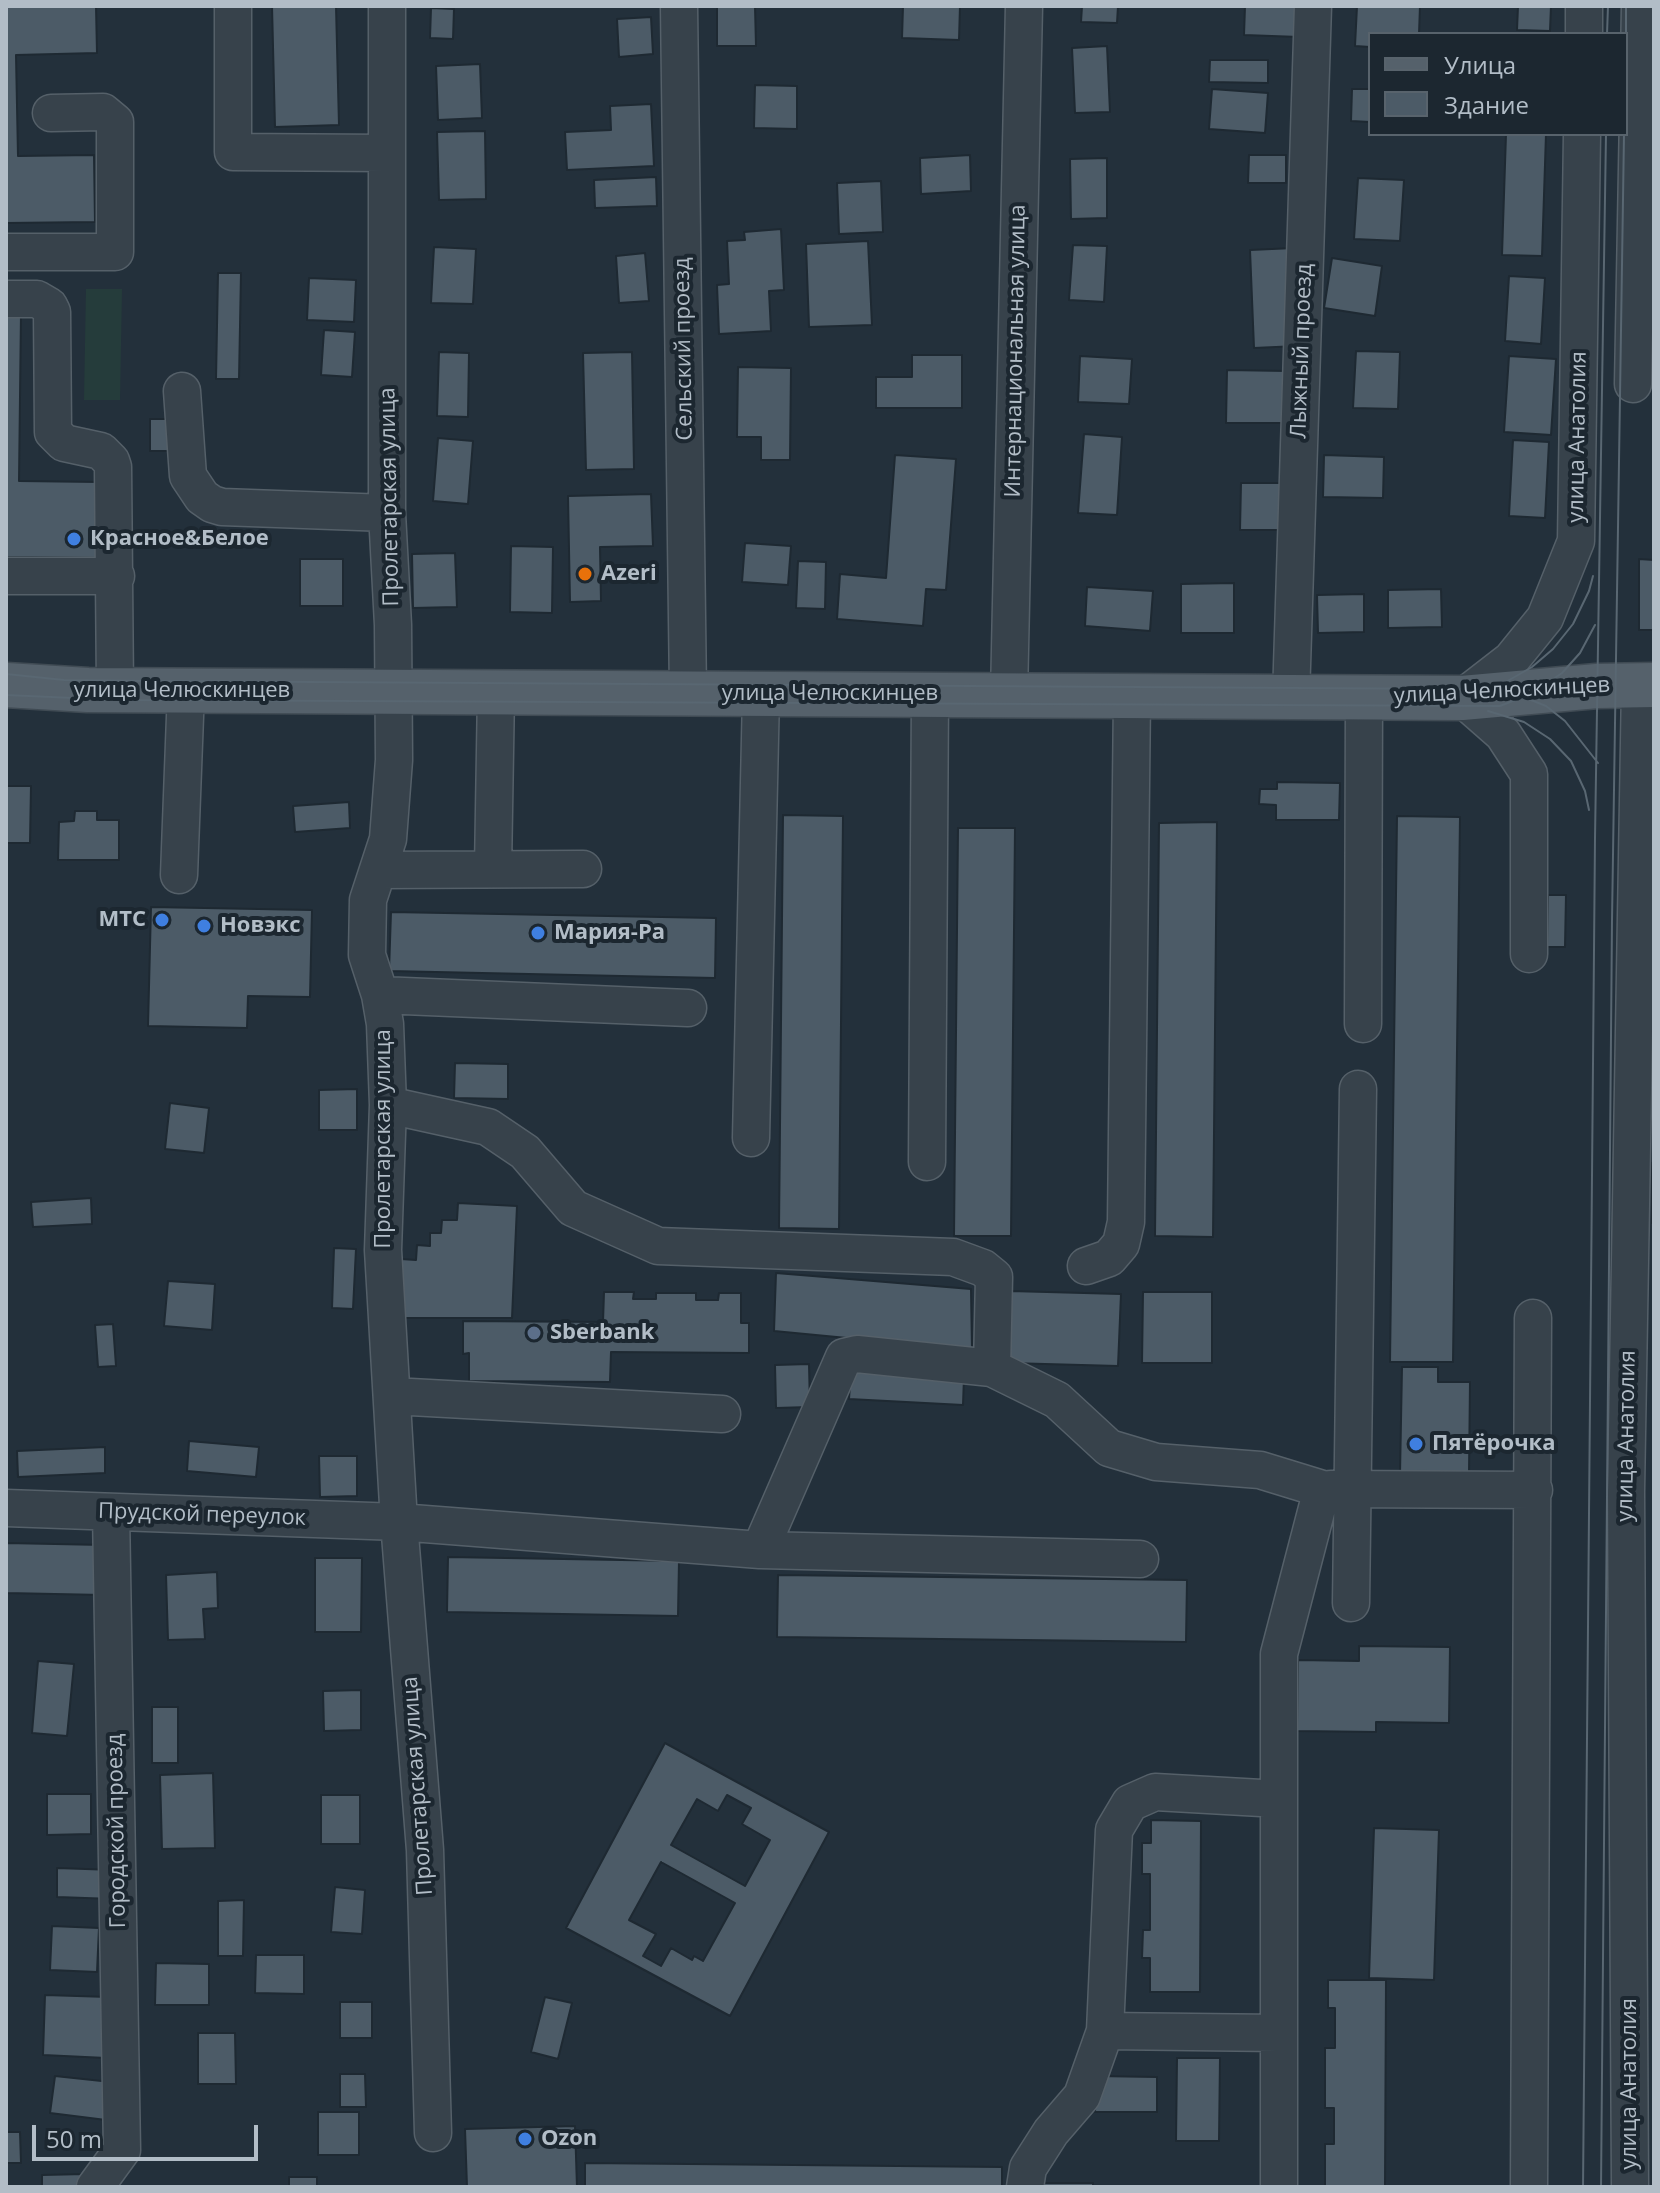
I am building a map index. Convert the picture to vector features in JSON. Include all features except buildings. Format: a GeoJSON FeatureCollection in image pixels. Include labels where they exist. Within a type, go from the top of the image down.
{"type":"FeatureCollection","features":[{"type":"Feature","properties":{"kind":"main road","name":"улица Челюскинцев"},"geometry":{"type":"LineString","coordinates":[[6,685],[62,690],[1462,698],[1647,685]]}},
{"type":"Feature","properties":{"kind":"street"},"geometry":{"type":"LineString","coordinates":[[233,6],[233,152],[387,153]]}},
{"type":"Feature","properties":{"kind":"street","name":"Пролетарская улица"},"geometry":{"type":"LineString","coordinates":[[387,6],[387,513],[394,760],[388,839],[368,900],[367,955],[380,995],[385,1024],[388,1105],[383,1250],[399,1522],[425,1850],[433,2133]]}},
{"type":"Feature","properties":{"kind":"street","name":"Сельский проезд"},"geometry":{"type":"LineString","coordinates":[[679,6],[688,693]]}},
{"type":"Feature","properties":{"kind":"street","name":"Интернациональная улица"},"geometry":{"type":"LineString","coordinates":[[1009,695],[1024,6]]}},
{"type":"Feature","properties":{"kind":"street","name":"Лыжный проезд"},"geometry":{"type":"LineString","coordinates":[[1291,697],[1313,6]]}},
{"type":"Feature","properties":{"kind":"street"},"geometry":{"type":"LineString","coordinates":[[1584,6],[1584,32]]}},
{"type":"Feature","properties":{"kind":"street"},"geometry":{"type":"LineString","coordinates":[[1633,384],[1640,6]]}},
{"type":"Feature","properties":{"kind":"street"},"geometry":{"type":"LineString","coordinates":[[6,252],[115,252],[115,122],[103,112],[51,113]]}},
{"type":"Feature","properties":{"kind":"street","name":"улица Анатолия"},"geometry":{"type":"LineString","coordinates":[[1462,698],[1511,660],[1545,618],[1576,541],[1582,136]]}},
{"type":"Feature","properties":{"kind":"street"},"geometry":{"type":"LineString","coordinates":[[6,299],[37,299],[52,312],[51,426],[58,439],[101,451],[111,461],[116,576],[115,690]]}},
{"type":"Feature","properties":{"kind":"street"},"geometry":{"type":"LineString","coordinates":[[182,391],[188,476],[193,487],[212,504],[222,507],[387,513]]}},
{"type":"Feature","properties":{"kind":"street"},"geometry":{"type":"LineString","coordinates":[[6,576],[116,576]]}},
{"type":"Feature","properties":{"kind":"street","name":"улица Анатолия"},"geometry":{"type":"LineString","coordinates":[[1630,2187],[1647,685]]}},
{"type":"Feature","properties":{"kind":"street"},"geometry":{"type":"LineString","coordinates":[[179,875],[186,690]]}},
{"type":"Feature","properties":{"kind":"street"},"geometry":{"type":"LineString","coordinates":[[493,869],[496,692]]}},
{"type":"Feature","properties":{"kind":"street"},"geometry":{"type":"LineString","coordinates":[[751,1138],[761,694]]}},
{"type":"Feature","properties":{"kind":"street"},"geometry":{"type":"LineString","coordinates":[[927,1162],[930,695]]}},
{"type":"Feature","properties":{"kind":"street"},"geometry":{"type":"LineString","coordinates":[[1086,1266],[1109,1258],[1121,1244],[1126,1222],[1132,696]]}},
{"type":"Feature","properties":{"kind":"street"},"geometry":{"type":"LineString","coordinates":[[1363,1024],[1364,697]]}},
{"type":"Feature","properties":{"kind":"street"},"geometry":{"type":"LineString","coordinates":[[1462,698],[1503,734],[1529,774],[1529,954]]}},
{"type":"Feature","properties":{"kind":"street"},"geometry":{"type":"LineString","coordinates":[[378,870],[583,869]]}},
{"type":"Feature","properties":{"kind":"street"},"geometry":{"type":"LineString","coordinates":[[380,995],[688,1008]]}},
{"type":"Feature","properties":{"kind":"street"},"geometry":{"type":"LineString","coordinates":[[1351,1603],[1337,1489],[1358,1089]]}},
{"type":"Feature","properties":{"kind":"street"},"geometry":{"type":"LineString","coordinates":[[388,1105],[488,1127],[525,1152],[573,1208],[658,1246],[953,1257],[983,1268],[994,1277],[992,1368]]}},
{"type":"Feature","properties":{"kind":"street"},"geometry":{"type":"LineString","coordinates":[[1529,2187],[1533,1318]]}},
{"type":"Feature","properties":{"kind":"street"},"geometry":{"type":"LineString","coordinates":[[760,1550],[844,1357],[857,1354],[992,1368],[1057,1400],[1109,1448],[1156,1462],[1260,1470],[1337,1489],[1534,1490]]}},
{"type":"Feature","properties":{"kind":"street"},"geometry":{"type":"LineString","coordinates":[[392,1396],[722,1414]]}},
{"type":"Feature","properties":{"kind":"street"},"geometry":{"type":"LineString","coordinates":[[1279,2187],[1279,1654],[1337,1489]]}},
{"type":"Feature","properties":{"kind":"street","name":"Прудской переулок"},"geometry":{"type":"LineString","coordinates":[[6,1508],[399,1522],[760,1550],[1140,1559]]}},
{"type":"Feature","properties":{"kind":"street","name":"Городской проезд"},"geometry":{"type":"LineString","coordinates":[[95,2187],[122,2150],[111,1512]]}},
{"type":"Feature","properties":{"kind":"street"},"geometry":{"type":"LineString","coordinates":[[1025,2187],[1028,2168],[1051,2132],[1082,2096],[1105,2031],[1114,1830],[1130,1803],[1155,1792],[1279,1799]]}},
{"type":"Feature","properties":{"kind":"street"},"geometry":{"type":"LineString","coordinates":[[1105,2031],[1279,2033]]}},
{"type":"Feature","properties":{"kind":"green space"},"geometry":{"type":"Polygon","coordinates":[[[86,289],[122,289],[120,400],[84,400],[86,289]]]}},
{"type":"Feature","properties":{"kind":"tram line"},"geometry":{"type":"LineString","coordinates":[[1607,32],[1608,6]]}},
{"type":"Feature","properties":{"kind":"tram line"},"geometry":{"type":"LineString","coordinates":[[1626,6],[1626,32]]}},
{"type":"Feature","properties":{"kind":"tram line"},"geometry":{"type":"LineString","coordinates":[[1583,2187],[1595,838],[1606,136]]}},
{"type":"Feature","properties":{"kind":"tram line"},"geometry":{"type":"LineString","coordinates":[[1601,2187],[1612,920],[1624,136]]}},
{"type":"Feature","properties":{"kind":"tram line"},"geometry":{"type":"LineString","coordinates":[[1484,686],[1504,683],[1532,667],[1553,649],[1573,624],[1593,576]]}},
{"type":"Feature","properties":{"kind":"tram line"},"geometry":{"type":"LineString","coordinates":[[6,695],[118,700],[1500,706],[1533,693],[1562,673],[1580,653],[1595,625]]}},
{"type":"Feature","properties":{"kind":"tram line"},"geometry":{"type":"LineString","coordinates":[[6,674],[64,680],[149,681],[1463,689],[1516,694],[1546,706],[1565,721],[1598,763]]}},
{"type":"Feature","properties":{"kind":"tram line"},"geometry":{"type":"LineString","coordinates":[[1488,711],[1524,722],[1550,739],[1571,761],[1585,791],[1589,810]]}},
{"type":"Feature","properties":{"kind":"place","name":"Красное&Белое"},"geometry":{"type":"Point","coordinates":[74,539]}},
{"type":"Feature","properties":{"kind":"place","name":"Azeri"},"geometry":{"type":"Point","coordinates":[585,574]}},
{"type":"Feature","properties":{"kind":"place","name":"МТС"},"geometry":{"type":"Point","coordinates":[162,920]}},
{"type":"Feature","properties":{"kind":"place","name":"Новэкс"},"geometry":{"type":"Point","coordinates":[204,926]}},
{"type":"Feature","properties":{"kind":"place","name":"Мария-Ра"},"geometry":{"type":"Point","coordinates":[538,933]}},
{"type":"Feature","properties":{"kind":"place","name":"Sberbank"},"geometry":{"type":"Point","coordinates":[534,1333]}},
{"type":"Feature","properties":{"kind":"place","name":"Пятёрочка"},"geometry":{"type":"Point","coordinates":[1416,1444]}},
{"type":"Feature","properties":{"kind":"place","name":"Ozon"},"geometry":{"type":"Point","coordinates":[525,2139]}}]}
